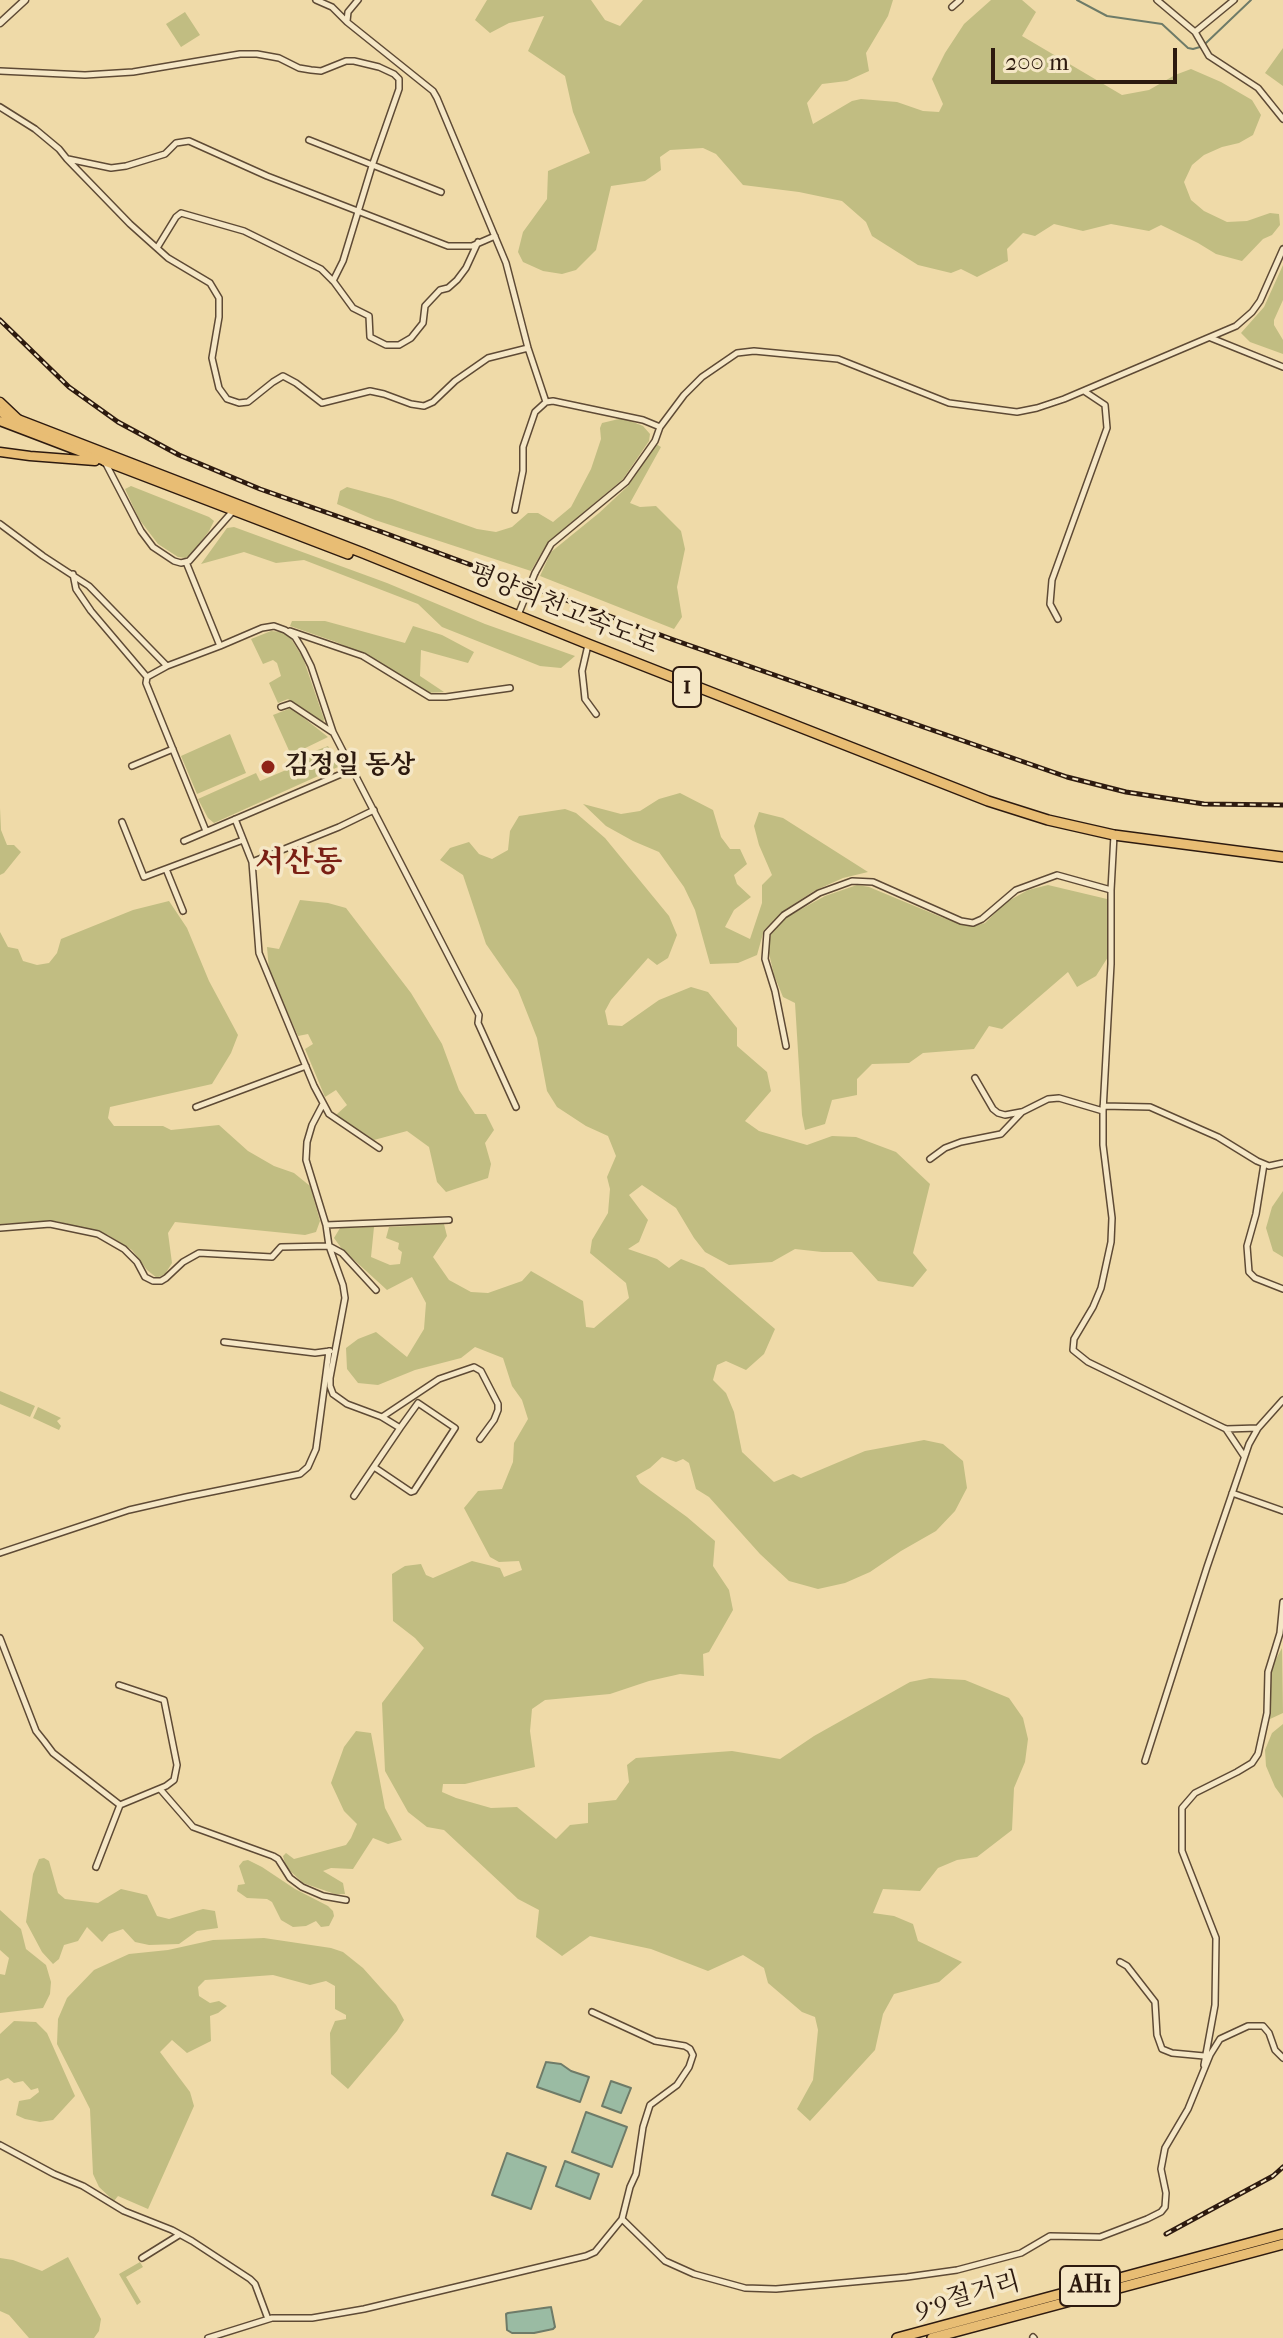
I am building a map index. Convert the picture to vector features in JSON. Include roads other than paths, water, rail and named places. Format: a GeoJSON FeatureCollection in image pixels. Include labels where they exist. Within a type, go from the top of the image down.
{"type":"FeatureCollection","features":[{"type":"Feature","properties":{"kind":"highway","name":"평양희천고속도로"},"geometry":{"type":"LineString","coordinates":[[19,420],[363,553],[587,646],[988,801],[1114,837],[1283,859]]}},
{"type":"Feature","properties":{"kind":"highway","name":"평양희천고속도로"},"geometry":{"type":"LineString","coordinates":[[105,461],[517,618]]}},
{"type":"Feature","properties":{"kind":"highway","name":"9·9절거리"},"geometry":{"type":"LineString","coordinates":[[897,2338],[1283,2234]]}},
{"type":"Feature","properties":{"kind":"highway","name":"9·9절거리"},"geometry":{"type":"LineString","coordinates":[[932,2338],[1283,2244]]}},
{"type":"Feature","properties":{"kind":"main road"},"geometry":{"type":"LineString","coordinates":[[0,402],[19,420]]}},
{"type":"Feature","properties":{"kind":"main road","name":"1"},"geometry":{"type":"LineString","coordinates":[[0,412],[19,420]]}},
{"type":"Feature","properties":{"kind":"main road","name":"1"},"geometry":{"type":"LineString","coordinates":[[0,421],[105,461]]}},
{"type":"Feature","properties":{"kind":"main road"},"geometry":{"type":"LineString","coordinates":[[0,452],[105,461]]}},
{"type":"Feature","properties":{"kind":"street"},"geometry":{"type":"LineString","coordinates":[[0,23],[25,0]]}},
{"type":"Feature","properties":{"kind":"street"},"geometry":{"type":"LineString","coordinates":[[316,0],[332,7],[433,91],[506,263],[546,402]]}},
{"type":"Feature","properties":{"kind":"street"},"geometry":{"type":"LineString","coordinates":[[347,22],[348,12],[358,0]]}},
{"type":"Feature","properties":{"kind":"street"},"geometry":{"type":"LineString","coordinates":[[952,7],[960,0]]}},
{"type":"Feature","properties":{"kind":"street"},"geometry":{"type":"LineString","coordinates":[[1157,0],[1195,32],[1209,56],[1258,88],[1283,119]]}},
{"type":"Feature","properties":{"kind":"street"},"geometry":{"type":"LineString","coordinates":[[1195,32],[1234,0]]}},
{"type":"Feature","properties":{"kind":"street"},"geometry":{"type":"LineString","coordinates":[[0,71],[85,75],[133,72],[240,54],[257,54],[279,58],[299,68],[321,71],[354,61],[394,74],[399,79],[399,89],[343,261],[333,281]]}},
{"type":"Feature","properties":{"kind":"street"},"geometry":{"type":"LineString","coordinates":[[0,107],[59,149],[130,224],[168,258],[210,283],[219,298],[212,358],[219,388],[227,399],[248,402],[283,376],[322,403],[370,391],[424,406],[488,358],[528,348]]}},
{"type":"Feature","properties":{"kind":"street"},"geometry":{"type":"LineString","coordinates":[[309,140],[441,192]]}},
{"type":"Feature","properties":{"kind":"street"},"geometry":{"type":"LineString","coordinates":[[67,159],[111,168],[126,166],[165,154],[176,143],[189,141],[267,176],[448,246],[472,246],[495,236]]}},
{"type":"Feature","properties":{"kind":"street"},"geometry":{"type":"LineString","coordinates":[[157,248],[181,213],[244,231],[321,269],[353,308],[369,316],[370,337],[386,345],[399,345],[411,338],[423,323],[425,306],[432,297],[457,280],[479,242]]}},
{"type":"Feature","properties":{"kind":"street"},"geometry":{"type":"LineString","coordinates":[[517,618],[535,573],[551,544],[626,482],[684,395],[702,377],[737,353],[754,351],[838,359],[949,403],[1017,412],[1083,391],[1236,326],[1260,301],[1283,249]]}},
{"type":"Feature","properties":{"kind":"street"},"geometry":{"type":"LineString","coordinates":[[1210,337],[1283,367]]}},
{"type":"Feature","properties":{"kind":"street"},"geometry":{"type":"LineString","coordinates":[[1058,619],[1050,604],[1052,580],[1107,428],[1105,405],[1083,391]]}},
{"type":"Feature","properties":{"kind":"street"},"geometry":{"type":"LineString","coordinates":[[515,510],[523,471],[523,447],[535,412],[546,402],[643,420],[660,427]]}},
{"type":"Feature","properties":{"kind":"street"},"geometry":{"type":"LineString","coordinates":[[105,461],[130,513],[153,547],[174,561],[186,562],[234,511]]}},
{"type":"Feature","properties":{"kind":"street"},"geometry":{"type":"LineString","coordinates":[[0,524],[89,586],[167,666]]}},
{"type":"Feature","properties":{"kind":"street"},"geometry":{"type":"LineString","coordinates":[[186,562],[220,646]]}},
{"type":"Feature","properties":{"kind":"street"},"geometry":{"type":"LineString","coordinates":[[72,573],[76,589],[91,611],[147,677],[146,683],[206,831]]}},
{"type":"Feature","properties":{"kind":"street"},"geometry":{"type":"LineString","coordinates":[[147,677],[167,666],[274,626],[363,656],[430,697],[510,688]]}},
{"type":"Feature","properties":{"kind":"street"},"geometry":{"type":"LineString","coordinates":[[285,630],[295,637],[311,666],[333,732],[479,1015],[478,1023],[516,1107]]}},
{"type":"Feature","properties":{"kind":"street"},"geometry":{"type":"LineString","coordinates":[[587,646],[582,671],[585,699],[596,714]]}},
{"type":"Feature","properties":{"kind":"street"},"geometry":{"type":"LineString","coordinates":[[281,707],[290,704],[333,732]]}},
{"type":"Feature","properties":{"kind":"street"},"geometry":{"type":"LineString","coordinates":[[132,766],[173,749]]}},
{"type":"Feature","properties":{"kind":"street"},"geometry":{"type":"LineString","coordinates":[[184,841],[353,769]]}},
{"type":"Feature","properties":{"kind":"street"},"geometry":{"type":"LineString","coordinates":[[252,862],[374,810]]}},
{"type":"Feature","properties":{"kind":"street"},"geometry":{"type":"LineString","coordinates":[[235,819],[252,862],[259,953],[306,1066],[329,1114],[379,1148]]}},
{"type":"Feature","properties":{"kind":"street"},"geometry":{"type":"LineString","coordinates":[[122,822],[144,877],[243,840]]}},
{"type":"Feature","properties":{"kind":"street"},"geometry":{"type":"LineString","coordinates":[[1114,837],[1103,1109],[1103,1145],[1112,1218],[1111,1242],[1101,1288],[1074,1339],[1073,1350],[1088,1362],[1226,1429],[1258,1428]]}},
{"type":"Feature","properties":{"kind":"street"},"geometry":{"type":"LineString","coordinates":[[166,869],[183,911]]}},
{"type":"Feature","properties":{"kind":"street"},"geometry":{"type":"LineString","coordinates":[[786,1046],[765,959],[767,933],[784,915],[819,893],[852,881],[873,882],[961,921],[973,923],[1016,890],[1057,875],[1111,890]]}},
{"type":"Feature","properties":{"kind":"street"},"geometry":{"type":"LineString","coordinates":[[196,1107],[306,1066]]}},
{"type":"Feature","properties":{"kind":"street"},"geometry":{"type":"LineString","coordinates":[[975,1078],[993,1109],[1005,1115],[1059,1098],[1103,1109],[1150,1107],[1218,1137],[1264,1164],[1283,1163]]}},
{"type":"Feature","properties":{"kind":"street"},"geometry":{"type":"LineString","coordinates":[[0,1553],[129,1510],[300,1474],[308,1467],[316,1449],[332,1350],[345,1298],[306,1160],[312,1125],[323,1104]]}},
{"type":"Feature","properties":{"kind":"street"},"geometry":{"type":"LineString","coordinates":[[930,1159],[945,1148],[961,1142],[1001,1134],[1022,1112]]}},
{"type":"Feature","properties":{"kind":"street"},"geometry":{"type":"LineString","coordinates":[[1264,1164],[1247,1246],[1249,1272],[1255,1278],[1283,1289]]}},
{"type":"Feature","properties":{"kind":"street"},"geometry":{"type":"LineString","coordinates":[[326,1225],[449,1220]]}},
{"type":"Feature","properties":{"kind":"street"},"geometry":{"type":"LineString","coordinates":[[0,1228],[50,1224],[98,1234],[124,1249],[137,1262],[145,1277],[153,1281],[166,1278],[183,1262],[199,1253],[272,1257],[281,1247],[329,1246],[342,1253],[376,1290]]}},
{"type":"Feature","properties":{"kind":"street"},"geometry":{"type":"LineString","coordinates":[[224,1342],[315,1353],[332,1350]]}},
{"type":"Feature","properties":{"kind":"street"},"geometry":{"type":"LineString","coordinates":[[332,1350],[330,1378],[333,1394],[347,1404],[382,1417],[400,1428]]}},
{"type":"Feature","properties":{"kind":"street"},"geometry":{"type":"LineString","coordinates":[[382,1417],[439,1379],[474,1367],[481,1371],[498,1404],[494,1420],[480,1439]]}},
{"type":"Feature","properties":{"kind":"street"},"geometry":{"type":"LineString","coordinates":[[1145,1761],[1245,1457],[1258,1428],[1283,1400]]}},
{"type":"Feature","properties":{"kind":"street"},"geometry":{"type":"LineString","coordinates":[[354,1496],[418,1403],[455,1428],[414,1491],[411,1492],[374,1467]]}},
{"type":"Feature","properties":{"kind":"street"},"geometry":{"type":"LineString","coordinates":[[1226,1429],[1245,1457]]}},
{"type":"Feature","properties":{"kind":"street"},"geometry":{"type":"LineString","coordinates":[[1232,1493],[1283,1511]]}},
{"type":"Feature","properties":{"kind":"street"},"geometry":{"type":"LineString","coordinates":[[1203,2070],[1215,2005],[1216,1938],[1182,1851],[1182,1808],[1195,1793],[1252,1763],[1258,1754],[1267,1713],[1268,1672],[1280,1633],[1283,1602]]}},
{"type":"Feature","properties":{"kind":"street"},"geometry":{"type":"LineString","coordinates":[[0,1638],[36,1731],[53,1753],[120,1805]]}},
{"type":"Feature","properties":{"kind":"street"},"geometry":{"type":"LineString","coordinates":[[96,1867],[120,1805],[174,1780],[177,1765],[164,1700],[119,1685]]}},
{"type":"Feature","properties":{"kind":"street"},"geometry":{"type":"LineString","coordinates":[[160,1789],[193,1827],[273,1856],[290,1878],[302,1887],[323,1896],[346,1900]]}},
{"type":"Feature","properties":{"kind":"street"},"geometry":{"type":"LineString","coordinates":[[1120,1962],[1127,1966],[1155,2002],[1157,2035],[1162,2049],[1204,2056]]}},
{"type":"Feature","properties":{"kind":"street"},"geometry":{"type":"LineString","coordinates":[[208,2338],[268,2319],[312,2318],[364,2309],[595,2252],[622,2219],[636,2174],[650,2105],[677,2085],[689,2067],[693,2052],[685,2046],[655,2041],[592,2012]]}},
{"type":"Feature","properties":{"kind":"street"},"geometry":{"type":"LineString","coordinates":[[622,2219],[665,2261],[694,2274],[760,2289],[839,2285],[957,2270],[1021,2253],[1050,2236],[1092,2238],[1109,2235],[1147,2219],[1165,2207],[1166,2193],[1161,2169],[1165,2148],[1188,2109],[1203,2070],[1220,2039],[1257,2025],[1266,2028],[1275,2050],[1283,2058]]}},
{"type":"Feature","properties":{"kind":"street"},"geometry":{"type":"LineString","coordinates":[[0,2145],[83,2186],[124,2211],[180,2234],[250,2279],[255,2284],[268,2319]]}},
{"type":"Feature","properties":{"kind":"street"},"geometry":{"type":"LineString","coordinates":[[142,2258],[180,2234]]}},
{"type":"Feature","properties":{"kind":"waterway"},"geometry":{"type":"LineString","coordinates":[[1077,0],[1107,16],[1162,24],[1188,48],[1200,47]]}},
{"type":"Feature","properties":{"kind":"waterway"},"geometry":{"type":"LineString","coordinates":[[1206,43],[1251,0]]}},
{"type":"Feature","properties":{"kind":"railway"},"geometry":{"type":"LineString","coordinates":[[0,320],[69,387],[118,422],[179,455],[260,489],[674,640],[1067,777],[1126,792],[1204,804],[1283,805]]}},
{"type":"Feature","properties":{"kind":"railway"},"geometry":{"type":"LineString","coordinates":[[1166,2234],[1273,2176],[1283,2167]]}},
{"type":"Feature","properties":{"kind":"place","name":"김정일 동상"},"geometry":{"type":"Point","coordinates":[268,767]}},
{"type":"Feature","properties":{"kind":"district","name":"서산동"},"geometry":{"type":"Point","coordinates":[299,864]}}]}
